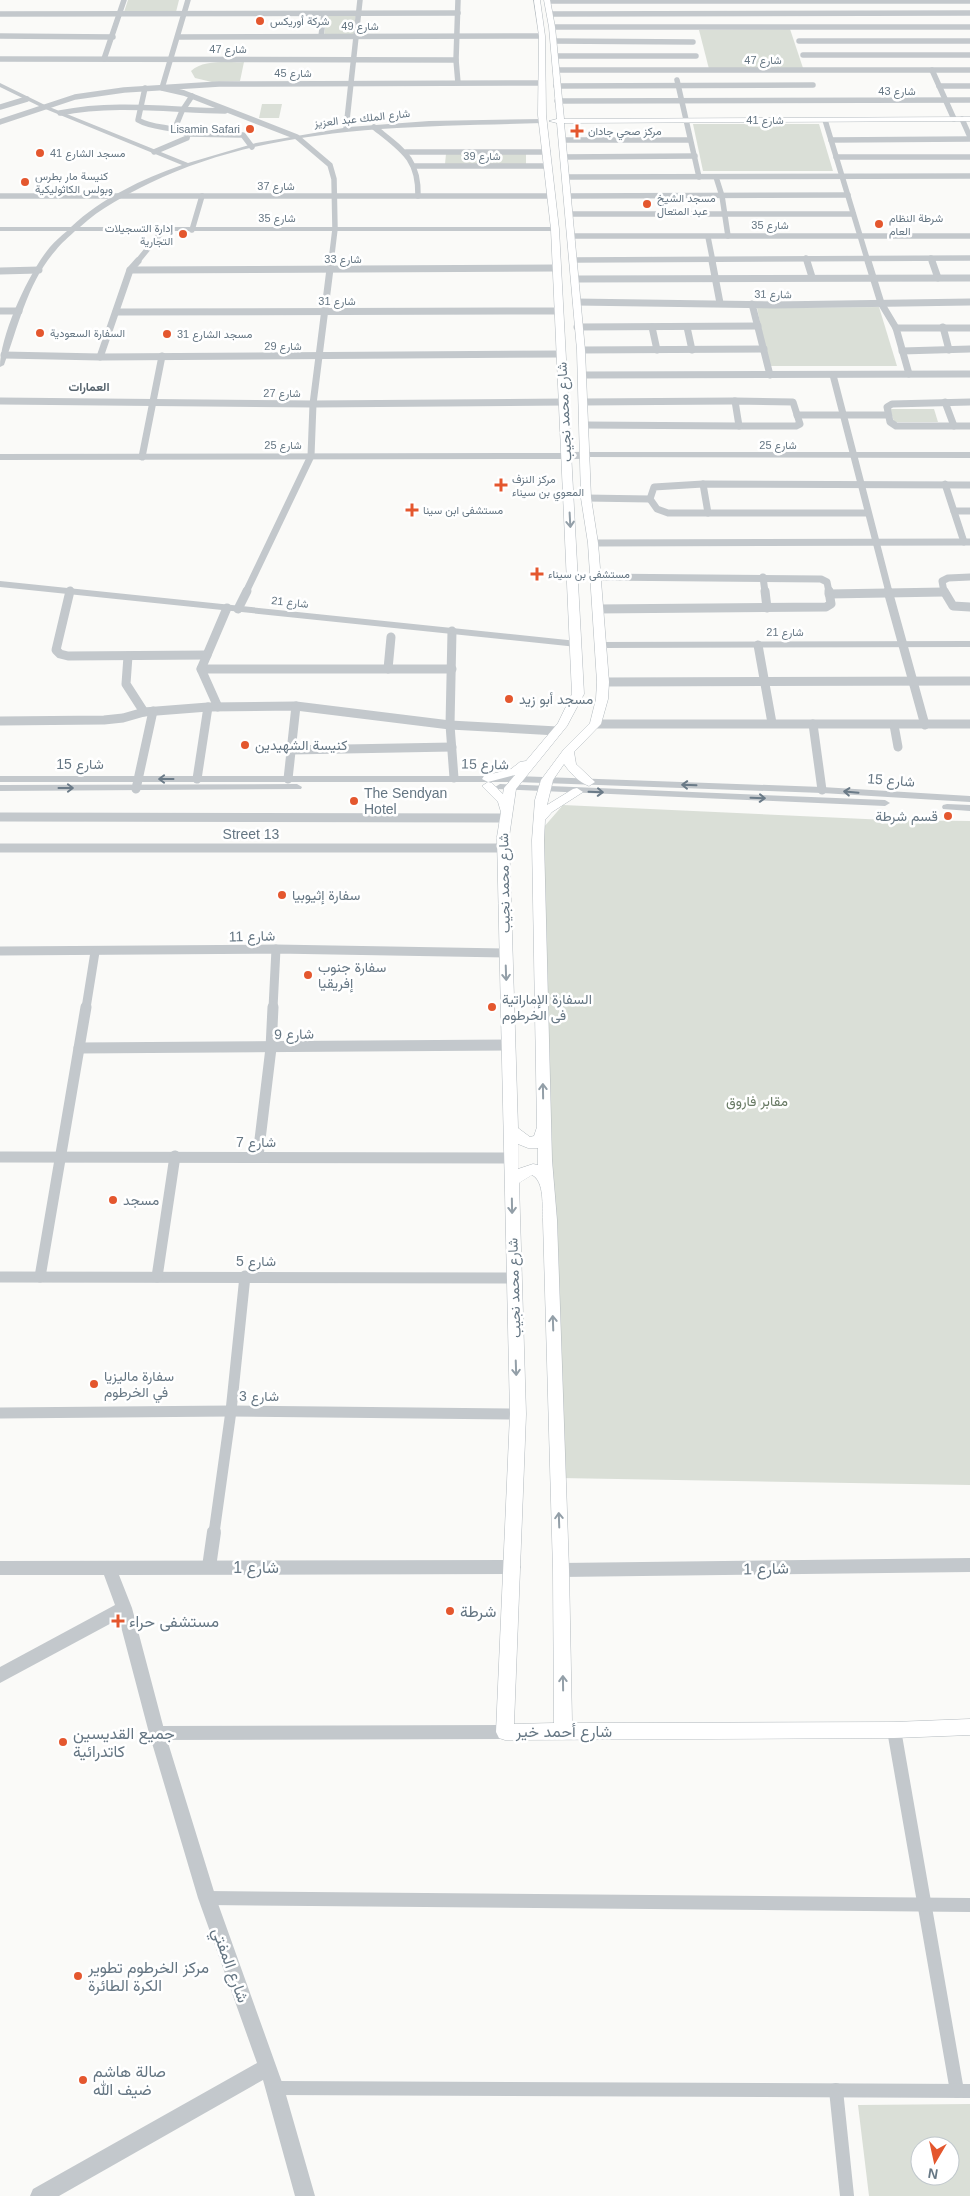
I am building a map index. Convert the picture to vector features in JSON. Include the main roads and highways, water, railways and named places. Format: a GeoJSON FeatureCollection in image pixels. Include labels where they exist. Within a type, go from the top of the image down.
{"type":"FeatureCollection","features":[{"type":"Feature","properties":{"kind":"main road","name":"شارع محمد نجيب"},"geometry":{"type":"LineString","coordinates":[[537,0],[554,56],[557,101],[561,121],[580,350],[586,456],[586,498],[593,543],[603,682],[602,699],[595,724],[568,752],[546,785],[539,820],[538,859],[544,1126],[546,1182],[550,1220],[561,1570],[563,1731]]}},
{"type":"Feature","properties":{"kind":"main road","name":"شارع محمد نجيب"},"geometry":{"type":"LineString","coordinates":[[506,1732],[518,1414],[502,848],[505,815],[513,783],[563,724],[578,694],[562,354],[552,196],[543,122],[543,83],[548,39],[552,27],[547,0]]}},
{"type":"Feature","properties":{"kind":"main road","name":"شارع 41"},"geometry":{"type":"LineString","coordinates":[[543,122],[962,119]]}},
{"type":"Feature","properties":{"kind":"main road"},"geometry":{"type":"LineString","coordinates":[[568,752],[567,758],[569,763],[588,782]]}},
{"type":"Feature","properties":{"kind":"main road"},"geometry":{"type":"LineString","coordinates":[[505,815],[504,801],[488,783],[515,771],[539,754]]}},
{"type":"Feature","properties":{"kind":"main road"},"geometry":{"type":"LineString","coordinates":[[539,820],[548,809],[577,792]]}},
{"type":"Feature","properties":{"kind":"main road"},"geometry":{"type":"LineString","coordinates":[[511,1130],[524,1141],[536,1143],[542,1136],[544,1126]]}},
{"type":"Feature","properties":{"kind":"main road"},"geometry":{"type":"LineString","coordinates":[[512,1181],[526,1171],[533,1169],[541,1173],[546,1182]]}},
{"type":"Feature","properties":{"kind":"main road","name":"شارع أحمد خير"},"geometry":{"type":"LineString","coordinates":[[506,1732],[894,1730],[970,1727]]}},
{"type":"Feature","properties":{"kind":"place","name":"شركة أوريكس"},"geometry":{"type":"Point","coordinates":[260,21]}},
{"type":"Feature","properties":{"kind":"place","name":"Lisamin Safari"},"geometry":{"type":"Point","coordinates":[250,129]}},
{"type":"Feature","properties":{"kind":"place","name":"مركز صحي جادان"},"geometry":{"type":"Point","coordinates":[577,131]}},
{"type":"Feature","properties":{"kind":"place","name":"مسجد الشارع 41"},"geometry":{"type":"Point","coordinates":[40,153]}},
{"type":"Feature","properties":{"kind":"place","name":"كنيسة مار بطرس وبولس الكاثوليكية"},"geometry":{"type":"Point","coordinates":[25,182]}},
{"type":"Feature","properties":{"kind":"place","name":"مسجد الشيخ عبد المتعال"},"geometry":{"type":"Point","coordinates":[647,204]}},
{"type":"Feature","properties":{"kind":"place","name":"شرطة النظام العام"},"geometry":{"type":"Point","coordinates":[879,224]}},
{"type":"Feature","properties":{"kind":"place","name":"إدارة التسجيلات التجارية"},"geometry":{"type":"Point","coordinates":[183,234]}},
{"type":"Feature","properties":{"kind":"place","name":"السفارة السعودية"},"geometry":{"type":"Point","coordinates":[40,333]}},
{"type":"Feature","properties":{"kind":"place","name":"مسجد الشارع 31"},"geometry":{"type":"Point","coordinates":[167,334]}},
{"type":"Feature","properties":{"kind":"place","name":"مركز النزف المعوي بن سيناء"},"geometry":{"type":"Point","coordinates":[501,485]}},
{"type":"Feature","properties":{"kind":"place","name":"مستشفى ابن سينا"},"geometry":{"type":"Point","coordinates":[412,510]}},
{"type":"Feature","properties":{"kind":"place","name":"مستشفى بن سيناء"},"geometry":{"type":"Point","coordinates":[537,574]}},
{"type":"Feature","properties":{"kind":"place","name":"مسجد أبو زيد"},"geometry":{"type":"Point","coordinates":[509,699]}},
{"type":"Feature","properties":{"kind":"place","name":"كنيسة الشهيدين"},"geometry":{"type":"Point","coordinates":[245,745]}},
{"type":"Feature","properties":{"kind":"place","name":"The Sendyan Hotel"},"geometry":{"type":"Point","coordinates":[354,801]}},
{"type":"Feature","properties":{"kind":"place","name":"قسم شرطة"},"geometry":{"type":"Point","coordinates":[948,816]}},
{"type":"Feature","properties":{"kind":"place","name":"سفارة إثيوبيا"},"geometry":{"type":"Point","coordinates":[282,895]}},
{"type":"Feature","properties":{"kind":"place","name":"سفارة جنوب إفريقيا"},"geometry":{"type":"Point","coordinates":[308,975]}},
{"type":"Feature","properties":{"kind":"place","name":"السفارة الإماراتية فى الخرطوم"},"geometry":{"type":"Point","coordinates":[492,1007]}},
{"type":"Feature","properties":{"kind":"place","name":"مسجد"},"geometry":{"type":"Point","coordinates":[113,1200]}},
{"type":"Feature","properties":{"kind":"place","name":"سفارة ماليزيا في الخرطوم"},"geometry":{"type":"Point","coordinates":[94,1384]}},
{"type":"Feature","properties":{"kind":"place","name":"شرطة"},"geometry":{"type":"Point","coordinates":[450,1611]}},
{"type":"Feature","properties":{"kind":"place","name":"مستشفى حراء"},"geometry":{"type":"Point","coordinates":[118,1621]}},
{"type":"Feature","properties":{"kind":"place","name":"جميع القديسين كاتدرائية"},"geometry":{"type":"Point","coordinates":[63,1742]}},
{"type":"Feature","properties":{"kind":"place","name":"مركز الخرطوم تطوير الكرة الطائرة"},"geometry":{"type":"Point","coordinates":[78,1976]}},
{"type":"Feature","properties":{"kind":"place","name":"صالة هاشم ضيف الله"},"geometry":{"type":"Point","coordinates":[83,2080]}},
{"type":"Feature","properties":{"kind":"district","name":"العمارات"},"geometry":{"type":"Point","coordinates":[89,387]}},
{"type":"Feature","properties":{"kind":"park label","name":"مقابر فاروق"},"geometry":{"type":"Point","coordinates":[757,1101]}}]}
